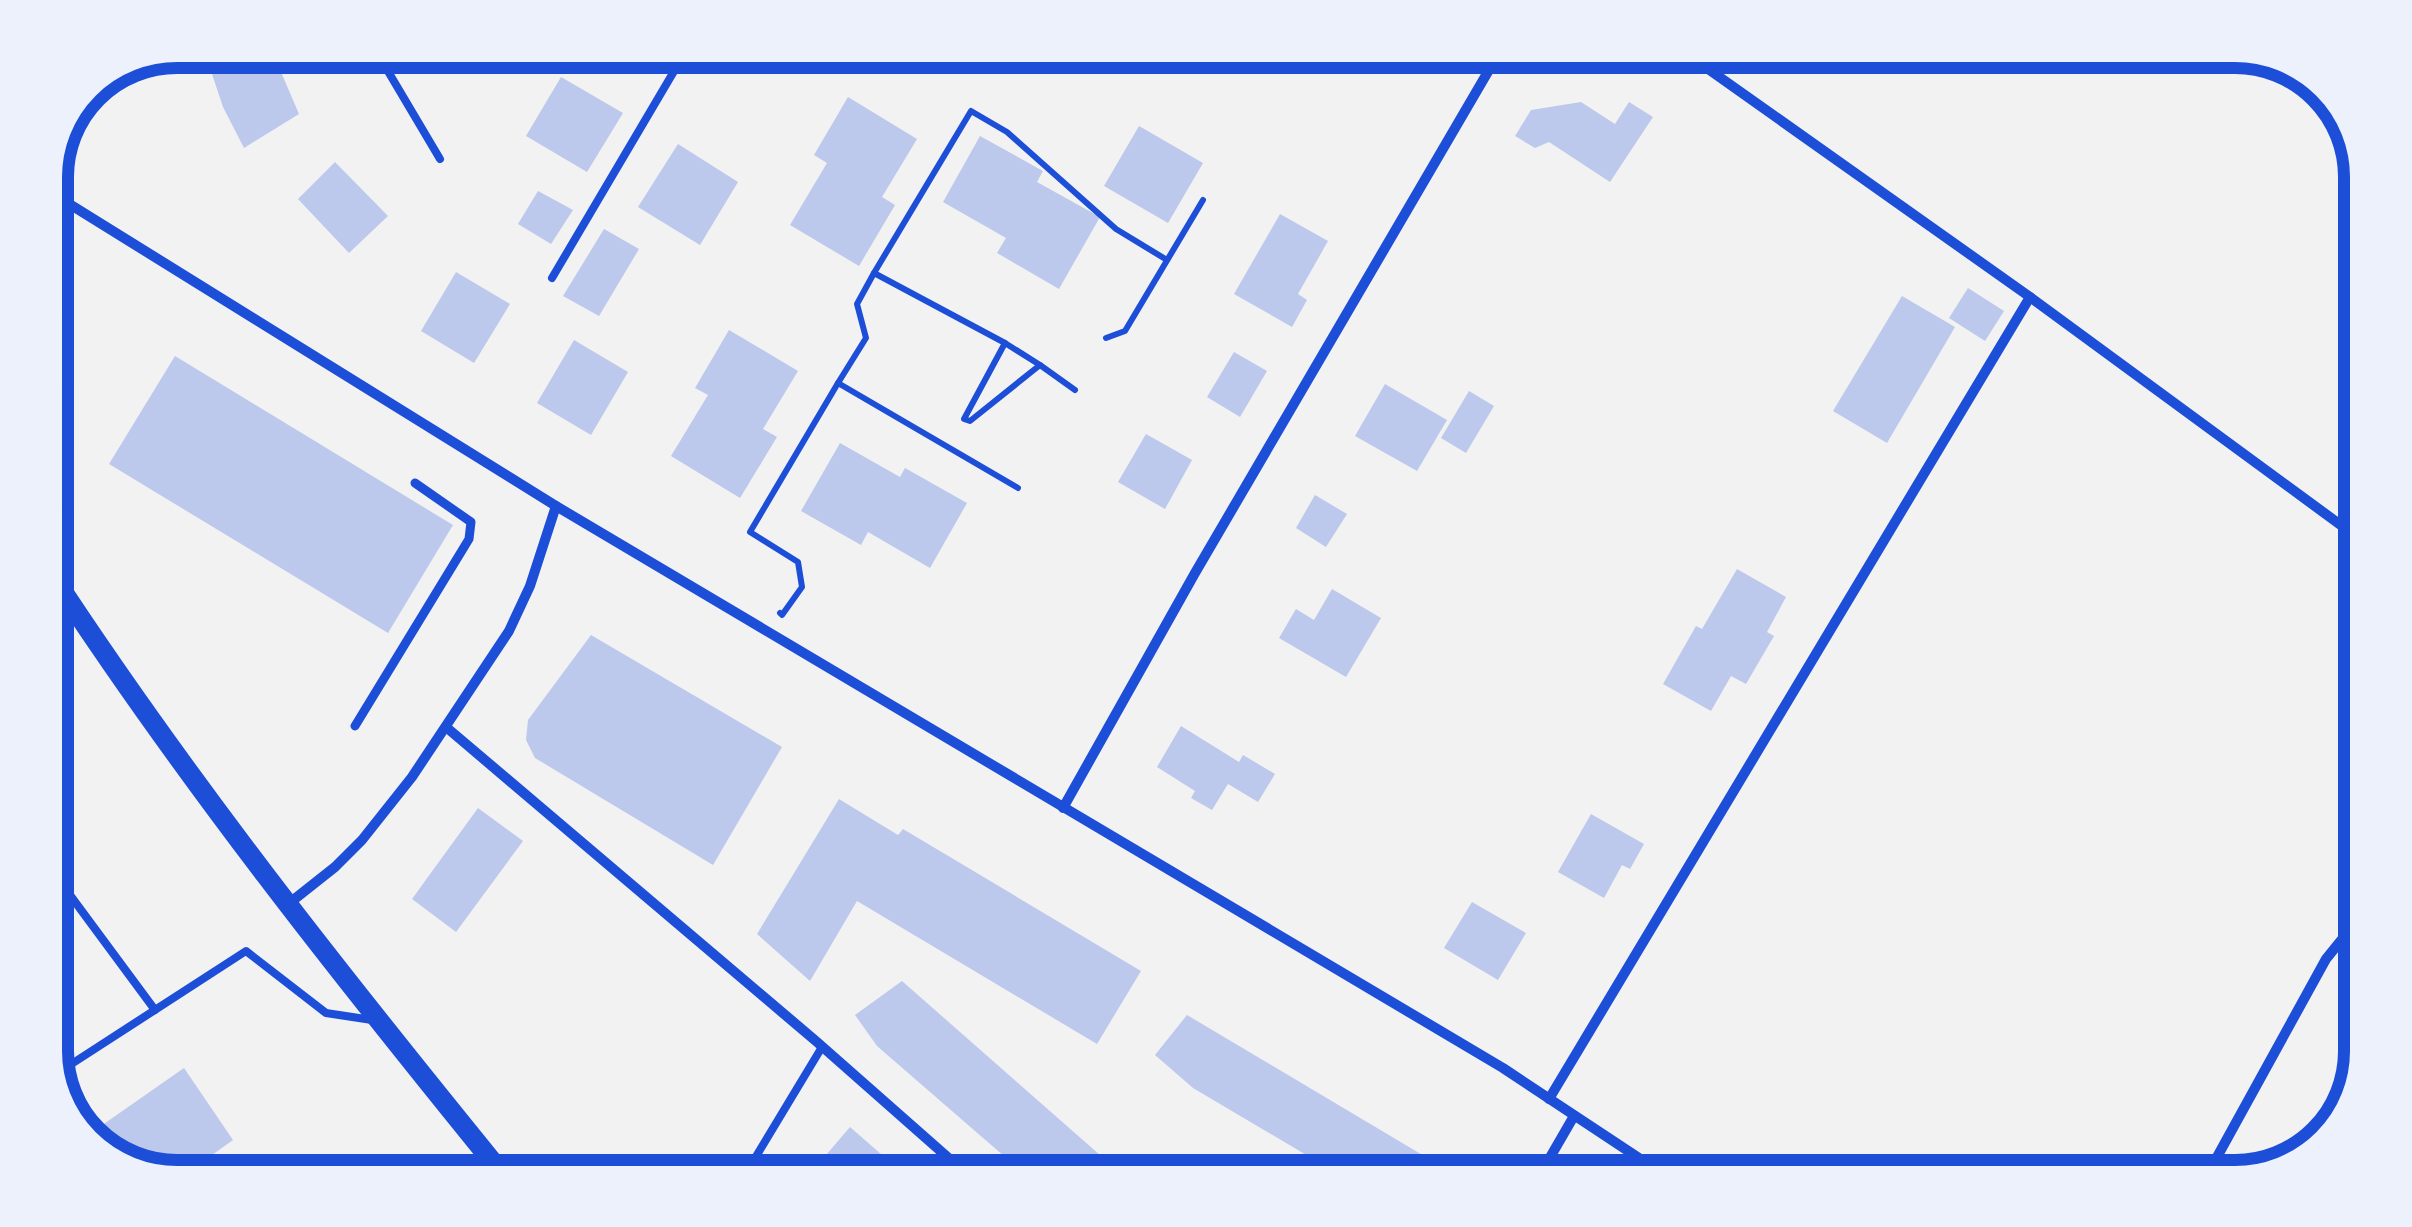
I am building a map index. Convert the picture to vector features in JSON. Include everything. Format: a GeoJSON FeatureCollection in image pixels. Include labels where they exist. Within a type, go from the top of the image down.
{"type":"FeatureCollection","features":[{"type":"Feature","properties":{"kind":"main road"},"geometry":{"type":"LineString","coordinates":[[68,598],[164,739],[286,905],[491,1160]]}},
{"type":"Feature","properties":{"kind":"street"},"geometry":{"type":"LineString","coordinates":[[1064,808],[1195,573],[1490,68]]}},
{"type":"Feature","properties":{"kind":"street"},"geometry":{"type":"LineString","coordinates":[[1707,68],[2344,526]]}},
{"type":"Feature","properties":{"kind":"street"},"geometry":{"type":"LineString","coordinates":[[68,203],[556,506],[1503,1068],[1642,1160]]}},
{"type":"Feature","properties":{"kind":"street"},"geometry":{"type":"LineString","coordinates":[[1549,1099],[2030,297]]}},
{"type":"Feature","properties":{"kind":"street"},"geometry":{"type":"LineString","coordinates":[[354,726],[468,538],[471,522],[416,483]]}},
{"type":"Feature","properties":{"kind":"street"},"geometry":{"type":"LineString","coordinates":[[286,905],[362,840],[446,726],[515,620],[556,506]]}},
{"type":"Feature","properties":{"kind":"street"},"geometry":{"type":"LineString","coordinates":[[446,726],[951,1160]]}},
{"type":"Feature","properties":{"kind":"street"},"geometry":{"type":"LineString","coordinates":[[2215,1160],[2326,959],[2344,938]]}},
{"type":"Feature","properties":{"kind":"street"},"geometry":{"type":"LineString","coordinates":[[1548,1160],[1574,1116]]}},
{"type":"Feature","properties":{"kind":"lane"},"geometry":{"type":"LineString","coordinates":[[386,68],[440,159]]}},
{"type":"Feature","properties":{"kind":"lane"},"geometry":{"type":"LineString","coordinates":[[552,278],[676,68]]}},
{"type":"Feature","properties":{"kind":"lane"},"geometry":{"type":"LineString","coordinates":[[68,892],[155,1010]]}},
{"type":"Feature","properties":{"kind":"lane"},"geometry":{"type":"LineString","coordinates":[[69,1066],[246,950],[326,1013],[378,1020]]}},
{"type":"Feature","properties":{"kind":"lane"},"geometry":{"type":"LineString","coordinates":[[755,1160],[822,1046]]}},
{"type":"Feature","properties":{"kind":"path"},"geometry":{"type":"LineString","coordinates":[[802,587],[798,562],[750,532],[866,338],[857,304],[971,111],[1007,132],[1116,230],[1167,260]]}},
{"type":"Feature","properties":{"kind":"path"},"geometry":{"type":"LineString","coordinates":[[1106,338],[1125,331],[1203,200]]}},
{"type":"Feature","properties":{"kind":"path"},"geometry":{"type":"LineString","coordinates":[[874,273],[1040,364],[1074,390]]}},
{"type":"Feature","properties":{"kind":"path"},"geometry":{"type":"LineString","coordinates":[[1004,343],[964,419],[970,421],[1040,364]]}},
{"type":"Feature","properties":{"kind":"path"},"geometry":{"type":"LineString","coordinates":[[838,383],[1018,488]]}},
{"type":"Feature","properties":{"kind":"building"},"geometry":{"type":"Polygon","coordinates":[[[210,68],[279,68],[299,114],[244,148],[223,107],[210,68]]]}},
{"type":"Feature","properties":{"kind":"building"},"geometry":{"type":"Polygon","coordinates":[[[561,77],[623,113],[587,172],[526,136],[561,77]]]}},
{"type":"Feature","properties":{"kind":"building"},"geometry":{"type":"Polygon","coordinates":[[[848,97],[917,139],[882,197],[895,205],[859,266],[790,225],[827,163],[814,155],[848,97]]]}},
{"type":"Feature","properties":{"kind":"building"},"geometry":{"type":"Polygon","coordinates":[[[1581,102],[1615,124],[1629,102],[1653,117],[1610,182],[1549,142],[1535,148],[1515,136],[1531,110],[1581,102]]]}},
{"type":"Feature","properties":{"kind":"building"},"geometry":{"type":"Polygon","coordinates":[[[1139,126],[1203,163],[1168,223],[1104,186],[1139,126]]]}},
{"type":"Feature","properties":{"kind":"building"},"geometry":{"type":"Polygon","coordinates":[[[980,136],[1043,171],[1037,182],[1100,217],[1059,289],[997,253],[1006,238],[943,202],[980,136]]]}},
{"type":"Feature","properties":{"kind":"building"},"geometry":{"type":"Polygon","coordinates":[[[678,144],[738,182],[700,245],[638,207],[678,144]]]}},
{"type":"Feature","properties":{"kind":"building"},"geometry":{"type":"Polygon","coordinates":[[[335,162],[388,216],[349,253],[298,199],[335,162]]]}},
{"type":"Feature","properties":{"kind":"building"},"geometry":{"type":"Polygon","coordinates":[[[538,191],[573,210],[551,244],[518,224],[538,191]]]}},
{"type":"Feature","properties":{"kind":"building"},"geometry":{"type":"Polygon","coordinates":[[[1280,214],[1328,241],[1298,294],[1307,300],[1292,327],[1234,294],[1280,214]]]}},
{"type":"Feature","properties":{"kind":"building"},"geometry":{"type":"Polygon","coordinates":[[[604,229],[639,249],[599,316],[563,296],[604,229]]]}},
{"type":"Feature","properties":{"kind":"building"},"geometry":{"type":"Polygon","coordinates":[[[456,272],[510,304],[474,363],[421,331],[456,272]]]}},
{"type":"Feature","properties":{"kind":"building"},"geometry":{"type":"Polygon","coordinates":[[[1968,288],[2004,311],[1985,341],[1949,318],[1968,288]]]}},
{"type":"Feature","properties":{"kind":"building"},"geometry":{"type":"Polygon","coordinates":[[[1902,296],[1955,327],[1887,443],[1833,411],[1902,296]]]}},
{"type":"Feature","properties":{"kind":"building"},"geometry":{"type":"Polygon","coordinates":[[[729,330],[798,371],[763,429],[777,437],[740,498],[671,456],[708,395],[695,388],[729,330]]]}},
{"type":"Feature","properties":{"kind":"building"},"geometry":{"type":"Polygon","coordinates":[[[574,340],[628,372],[591,435],[537,403],[574,340]]]}},
{"type":"Feature","properties":{"kind":"building"},"geometry":{"type":"Polygon","coordinates":[[[1234,352],[1267,371],[1240,417],[1207,397],[1234,352]]]}},
{"type":"Feature","properties":{"kind":"building"},"geometry":{"type":"Polygon","coordinates":[[[175,356],[453,525],[388,633],[109,464],[175,356]]]}},
{"type":"Feature","properties":{"kind":"building"},"geometry":{"type":"Polygon","coordinates":[[[1385,384],[1447,420],[1417,471],[1355,436],[1385,384]]]}},
{"type":"Feature","properties":{"kind":"building"},"geometry":{"type":"Polygon","coordinates":[[[1469,391],[1494,406],[1466,453],[1441,438],[1469,391]]]}},
{"type":"Feature","properties":{"kind":"building"},"geometry":{"type":"Polygon","coordinates":[[[1146,434],[1192,460],[1165,509],[1118,482],[1146,434]]]}},
{"type":"Feature","properties":{"kind":"building"},"geometry":{"type":"Polygon","coordinates":[[[840,443],[900,477],[905,468],[967,503],[930,568],[868,532],[861,545],[801,511],[840,443]]]}},
{"type":"Feature","properties":{"kind":"building"},"geometry":{"type":"Polygon","coordinates":[[[1315,495],[1347,514],[1326,547],[1296,528],[1315,495]]]}},
{"type":"Feature","properties":{"kind":"building"},"geometry":{"type":"Polygon","coordinates":[[[1737,569],[1786,597],[1767,632],[1774,636],[1746,684],[1731,676],[1711,711],[1663,684],[1696,626],[1702,629],[1737,569]]]}},
{"type":"Feature","properties":{"kind":"building"},"geometry":{"type":"Polygon","coordinates":[[[1332,589],[1381,618],[1346,677],[1279,638],[1296,609],[1314,620],[1332,589]]]}},
{"type":"Feature","properties":{"kind":"building"},"geometry":{"type":"Polygon","coordinates":[[[591,635],[782,747],[713,865],[535,758],[526,740],[528,720],[591,635]]]}},
{"type":"Feature","properties":{"kind":"building"},"geometry":{"type":"Polygon","coordinates":[[[1181,726],[1239,762],[1243,755],[1275,774],[1258,802],[1228,784],[1212,810],[1191,798],[1195,791],[1157,767],[1181,726]]]}},
{"type":"Feature","properties":{"kind":"building"},"geometry":{"type":"Polygon","coordinates":[[[839,799],[898,835],[903,829],[1141,971],[1097,1044],[857,901],[810,981],[757,934],[839,799]]]}},
{"type":"Feature","properties":{"kind":"building"},"geometry":{"type":"Polygon","coordinates":[[[478,808],[523,841],[456,932],[412,899],[478,808]]]}},
{"type":"Feature","properties":{"kind":"building"},"geometry":{"type":"Polygon","coordinates":[[[1591,814],[1644,844],[1630,869],[1622,865],[1604,898],[1558,872],[1591,814]]]}},
{"type":"Feature","properties":{"kind":"building"},"geometry":{"type":"Polygon","coordinates":[[[1472,902],[1526,933],[1498,980],[1444,948],[1472,902]]]}},
{"type":"Feature","properties":{"kind":"building"},"geometry":{"type":"Polygon","coordinates":[[[902,981],[1106,1160],[1008,1160],[877,1046],[855,1015],[902,981]]]}},
{"type":"Feature","properties":{"kind":"building"},"geometry":{"type":"Polygon","coordinates":[[[1187,1015],[1431,1160],[1315,1160],[1193,1088],[1155,1055],[1187,1015]]]}},
{"type":"Feature","properties":{"kind":"building"},"geometry":{"type":"Polygon","coordinates":[[[184,1068],[233,1140],[205,1160],[162,1159],[128,1148],[100,1127],[184,1068]]]}},
{"type":"Feature","properties":{"kind":"building"},"geometry":{"type":"Polygon","coordinates":[[[850,1127],[888,1160],[822,1160],[850,1127]]]}}]}
